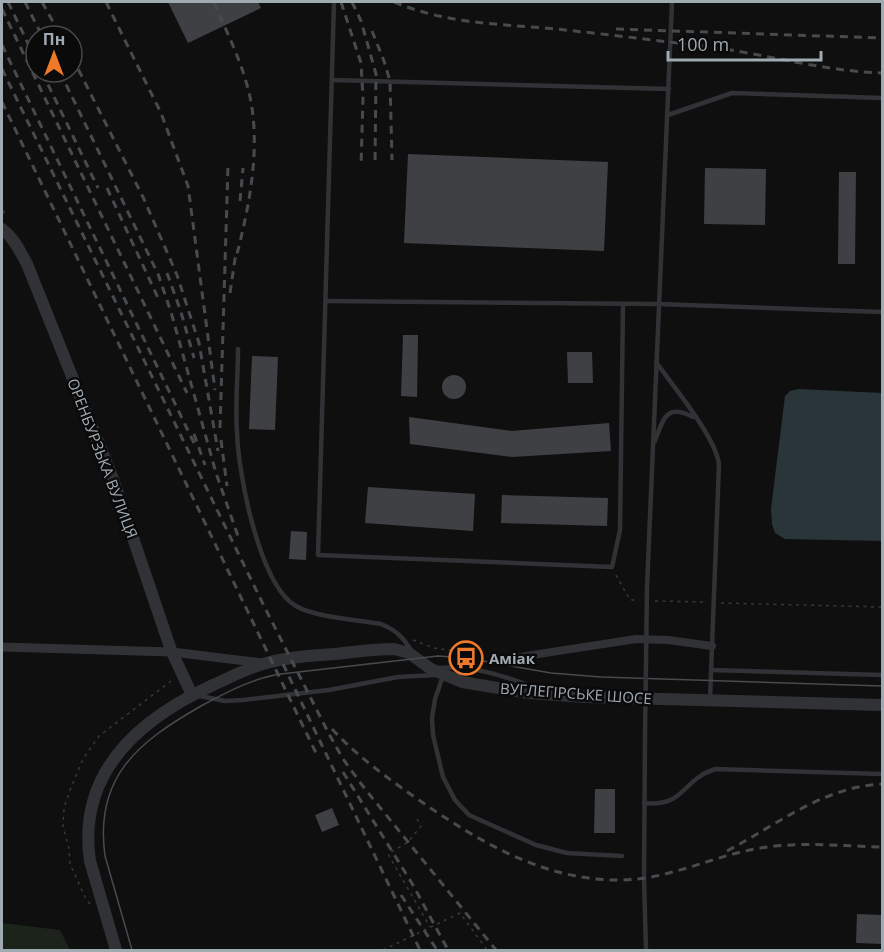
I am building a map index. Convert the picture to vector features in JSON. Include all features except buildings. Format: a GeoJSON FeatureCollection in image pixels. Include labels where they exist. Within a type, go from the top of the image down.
{"type":"FeatureCollection","features":[{"type":"Feature","properties":{"kind":"street","name":"ОРЕНБУРЗЬКА ВУЛИЦЯ"},"geometry":{"type":"LineString","coordinates":[[2,229],[18,247],[31,275],[113,478],[172,652],[193,695]]}},
{"type":"Feature","properties":{"kind":"street"},"geometry":{"type":"LineString","coordinates":[[500,660],[636,639],[668,640],[712,646]]}},
{"type":"Feature","properties":{"kind":"street"},"geometry":{"type":"LineString","coordinates":[[2,647],[172,652],[264,663]]}},
{"type":"Feature","properties":{"kind":"street","name":"ВУГЛЕГІРСЬКЕ ШОСЕ"},"geometry":{"type":"LineString","coordinates":[[116,951],[88,847],[94,799],[108,767],[130,739],[145,725],[193,695],[264,663],[385,649],[401,651],[445,676],[497,689],[552,695],[882,705]]}},
{"type":"Feature","properties":{"kind":"lane"},"geometry":{"type":"LineString","coordinates":[[334,2],[318,555],[612,567],[620,531],[623,305]]}},
{"type":"Feature","properties":{"kind":"lane"},"geometry":{"type":"LineString","coordinates":[[646,951],[644,803],[647,587],[672,2]]}},
{"type":"Feature","properties":{"kind":"lane"},"geometry":{"type":"LineString","coordinates":[[332,80],[669,89]]}},
{"type":"Feature","properties":{"kind":"lane"},"geometry":{"type":"LineString","coordinates":[[668,115],[732,93],[882,98]]}},
{"type":"Feature","properties":{"kind":"lane"},"geometry":{"type":"LineString","coordinates":[[326,301],[658,304],[882,312]]}},
{"type":"Feature","properties":{"kind":"lane"},"geometry":{"type":"LineString","coordinates":[[238,349],[237,431],[241,465],[254,528],[267,567],[282,594],[302,610],[381,624],[399,634],[406,641],[415,658]]}},
{"type":"Feature","properties":{"kind":"lane"},"geometry":{"type":"LineString","coordinates":[[656,362],[714,445],[718,464],[710,700]]}},
{"type":"Feature","properties":{"kind":"lane"},"geometry":{"type":"LineString","coordinates":[[653,447],[661,422],[669,413],[683,412],[695,418]]}},
{"type":"Feature","properties":{"kind":"lane"},"geometry":{"type":"LineString","coordinates":[[431,669],[458,668],[491,673],[552,695]]}},
{"type":"Feature","properties":{"kind":"lane"},"geometry":{"type":"LineString","coordinates":[[711,670],[882,675]]}},
{"type":"Feature","properties":{"kind":"lane"},"geometry":{"type":"LineString","coordinates":[[193,695],[213,699],[243,700],[329,690],[398,677],[445,676],[435,699],[432,718],[433,735],[443,777],[455,800],[470,815],[536,845],[567,853],[622,856]]}},
{"type":"Feature","properties":{"kind":"lane"},"geometry":{"type":"LineString","coordinates":[[644,803],[659,805],[668,803],[700,775],[715,769],[882,774]]}},
{"type":"Feature","properties":{"kind":"path"},"geometry":{"type":"LineString","coordinates":[[612,567],[630,600],[642,600]]}},
{"type":"Feature","properties":{"kind":"path"},"geometry":{"type":"LineString","coordinates":[[654,601],[882,607]]}},
{"type":"Feature","properties":{"kind":"path"},"geometry":{"type":"LineString","coordinates":[[399,634],[434,648],[463,652],[466,658]]}},
{"type":"Feature","properties":{"kind":"path"},"geometry":{"type":"LineString","coordinates":[[417,819],[420,826],[408,842],[388,854],[430,927]]}},
{"type":"Feature","properties":{"kind":"path"},"geometry":{"type":"LineString","coordinates":[[383,951],[459,913],[487,951]]}},
{"type":"Feature","properties":{"kind":"shaded area"},"geometry":{"type":"Polygon","coordinates":[[[799,389],[882,393],[882,541],[785,539],[775,533],[771,509],[785,396],[790,391],[799,389]]]}},
{"type":"Feature","properties":{"kind":"shaded area"},"geometry":{"type":"Polygon","coordinates":[[[2,923],[60,930],[70,950],[2,950],[2,923]]]}},
{"type":"Feature","properties":{"kind":"tram line"},"geometry":{"type":"LineString","coordinates":[[132,950],[105,856],[103,828],[106,804],[114,783],[125,765],[140,748],[158,734],[201,706],[250,682],[281,674],[438,656],[466,658],[551,673],[601,677],[882,686]]}},
{"type":"Feature","properties":{"kind":"railway"},"geometry":{"type":"LineString","coordinates":[[8,2],[24,35]]}},
{"type":"Feature","properties":{"kind":"railway"},"geometry":{"type":"LineString","coordinates":[[25,2],[36,24]]}},
{"type":"Feature","properties":{"kind":"railway"},"geometry":{"type":"LineString","coordinates":[[42,2],[54,24]]}},
{"type":"Feature","properties":{"kind":"railway"},"geometry":{"type":"LineString","coordinates":[[106,2],[161,113],[188,186],[215,390]]}},
{"type":"Feature","properties":{"kind":"railway"},"geometry":{"type":"LineString","coordinates":[[214,2],[243,73],[253,117],[252,178],[236,258]]}},
{"type":"Feature","properties":{"kind":"railway"},"geometry":{"type":"LineString","coordinates":[[341,2],[361,63],[363,98],[361,166]]}},
{"type":"Feature","properties":{"kind":"railway"},"geometry":{"type":"LineString","coordinates":[[352,2],[361,21],[376,74],[375,164]]}},
{"type":"Feature","properties":{"kind":"railway"},"geometry":{"type":"LineString","coordinates":[[394,2],[434,15],[474,22],[702,46],[837,69],[882,73]]}},
{"type":"Feature","properties":{"kind":"railway"},"geometry":{"type":"LineString","coordinates":[[2,9],[187,393]]}},
{"type":"Feature","properties":{"kind":"railway"},"geometry":{"type":"LineString","coordinates":[[616,29],[882,38]]}},
{"type":"Feature","properties":{"kind":"railway"},"geometry":{"type":"LineString","coordinates":[[372,31],[390,81],[392,160]]}},
{"type":"Feature","properties":{"kind":"railway"},"geometry":{"type":"LineString","coordinates":[[2,45],[194,443]]}},
{"type":"Feature","properties":{"kind":"railway"},"geometry":{"type":"LineString","coordinates":[[2,69],[263,604],[343,759],[496,950]]}},
{"type":"Feature","properties":{"kind":"railway"},"geometry":{"type":"LineString","coordinates":[[84,81],[143,197],[177,275],[199,343],[218,451]]}},
{"type":"Feature","properties":{"kind":"railway"},"geometry":{"type":"LineString","coordinates":[[48,84],[98,188]]}},
{"type":"Feature","properties":{"kind":"railway"},"geometry":{"type":"LineString","coordinates":[[66,84],[158,274],[171,312],[216,473],[239,539]]}},
{"type":"Feature","properties":{"kind":"railway"},"geometry":{"type":"LineString","coordinates":[[2,102],[316,753]]}},
{"type":"Feature","properties":{"kind":"railway"},"geometry":{"type":"LineString","coordinates":[[220,428],[228,166]]}},
{"type":"Feature","properties":{"kind":"railway"},"geometry":{"type":"LineString","coordinates":[[240,201],[243,168]]}},
{"type":"Feature","properties":{"kind":"railway"},"geometry":{"type":"LineString","coordinates":[[107,188],[159,300]]}},
{"type":"Feature","properties":{"kind":"railway"},"geometry":{"type":"LineString","coordinates":[[230,293],[236,252]]}},
{"type":"Feature","properties":{"kind":"railway"},"geometry":{"type":"LineString","coordinates":[[167,273],[194,358]]}},
{"type":"Feature","properties":{"kind":"railway"},"geometry":{"type":"LineString","coordinates":[[194,434],[205,465]]}},
{"type":"Feature","properties":{"kind":"railway"},"geometry":{"type":"LineString","coordinates":[[221,440],[227,486]]}},
{"type":"Feature","properties":{"kind":"railway"},"geometry":{"type":"LineString","coordinates":[[283,664],[420,950]]}},
{"type":"Feature","properties":{"kind":"railway"},"geometry":{"type":"LineString","coordinates":[[332,729],[383,774],[464,829],[514,856],[566,874],[594,879],[640,879],[755,849],[787,845],[882,847]]}},
{"type":"Feature","properties":{"kind":"railway"},"geometry":{"type":"LineString","coordinates":[[343,772],[413,885],[448,950]]}},
{"type":"Feature","properties":{"kind":"railway"},"geometry":{"type":"LineString","coordinates":[[727,851],[820,799],[860,787],[882,784]]}},
{"type":"Feature","properties":{"kind":"railway"},"geometry":{"type":"LineString","coordinates":[[401,895],[437,950]]}},
{"type":"Feature","properties":{"kind":"place","name":"Аміак"},"geometry":{"type":"Point","coordinates":[466,658]}}]}
